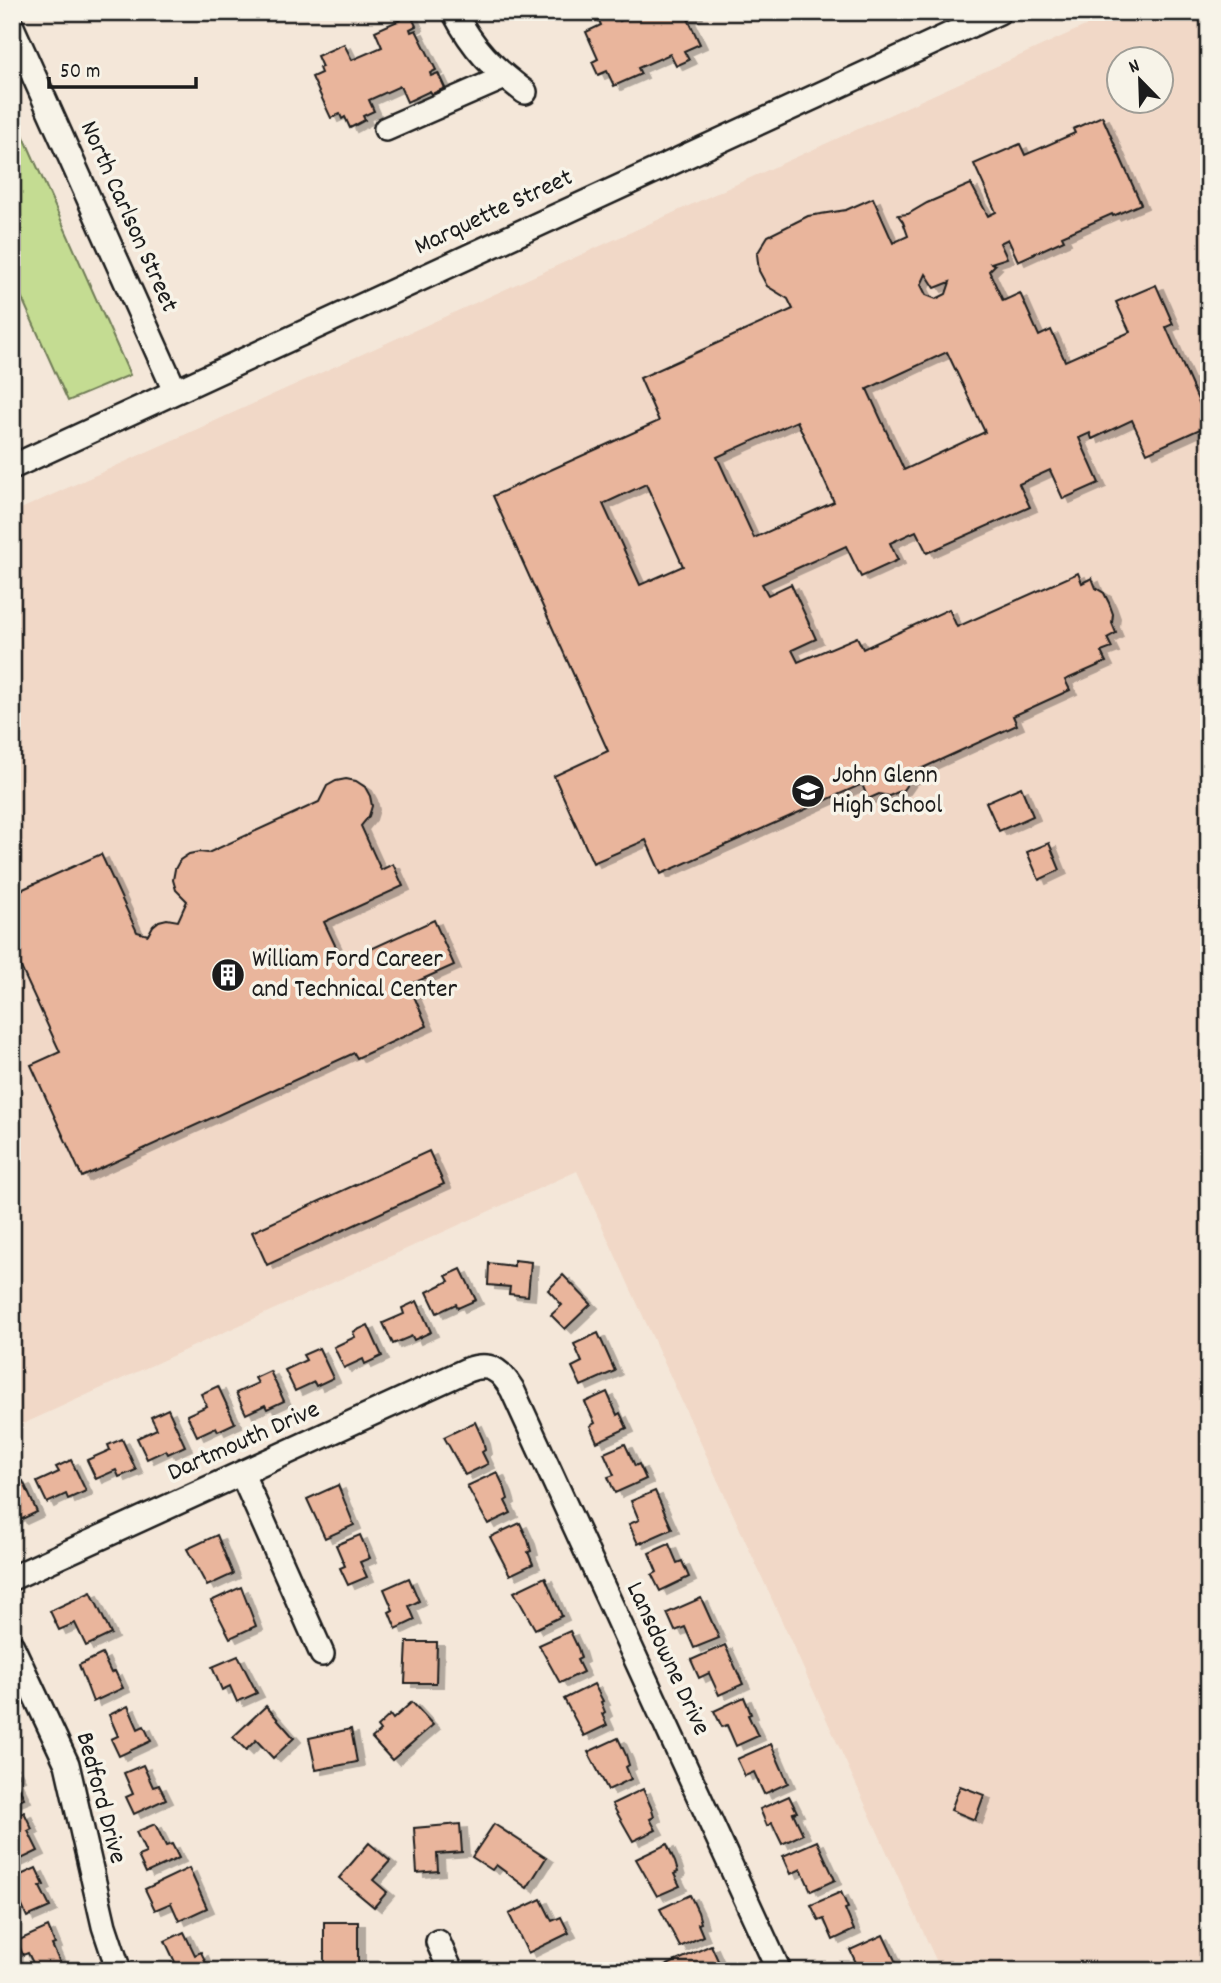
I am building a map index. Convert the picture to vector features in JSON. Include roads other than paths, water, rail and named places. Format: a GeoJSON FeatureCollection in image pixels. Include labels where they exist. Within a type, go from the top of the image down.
{"type":"FeatureCollection","features":[{"type":"Feature","properties":{"kind":"street"},"geometry":{"type":"LineString","coordinates":[[454,12],[477,51],[525,92]]}},
{"type":"Feature","properties":{"kind":"street","name":"Marquette Street"},"geometry":{"type":"LineString","coordinates":[[12,467],[999,12]]}},
{"type":"Feature","properties":{"kind":"street","name":"North Carlson Street"},"geometry":{"type":"LineString","coordinates":[[12,27],[175,391]]}},
{"type":"Feature","properties":{"kind":"street"},"geometry":{"type":"LineString","coordinates":[[386,129],[505,76]]}},
{"type":"Feature","properties":{"kind":"street","name":"Dartmouth Drive"},"geometry":{"type":"LineString","coordinates":[[12,1578],[467,1370],[489,1366],[500,1373]]}},
{"type":"Feature","properties":{"kind":"street","name":"Lansdowne Drive"},"geometry":{"type":"LineString","coordinates":[[500,1373],[512,1389],[779,1971]]}},
{"type":"Feature","properties":{"kind":"street"},"geometry":{"type":"LineString","coordinates":[[242,1474],[322,1654]]}},
{"type":"Feature","properties":{"kind":"street","name":"Bedford Drive"},"geometry":{"type":"LineString","coordinates":[[12,1646],[67,1764],[104,1926],[119,1971]]}},
{"type":"Feature","properties":{"kind":"street"},"geometry":{"type":"LineString","coordinates":[[438,1942],[451,1971]]}},
{"type":"Feature","properties":{"kind":"place","name":"John Glenn High School"},"geometry":{"type":"Point","coordinates":[808,791]}},
{"type":"Feature","properties":{"kind":"place","name":"William Ford Career and Technical Center"},"geometry":{"type":"Point","coordinates":[228,975]}}]}
